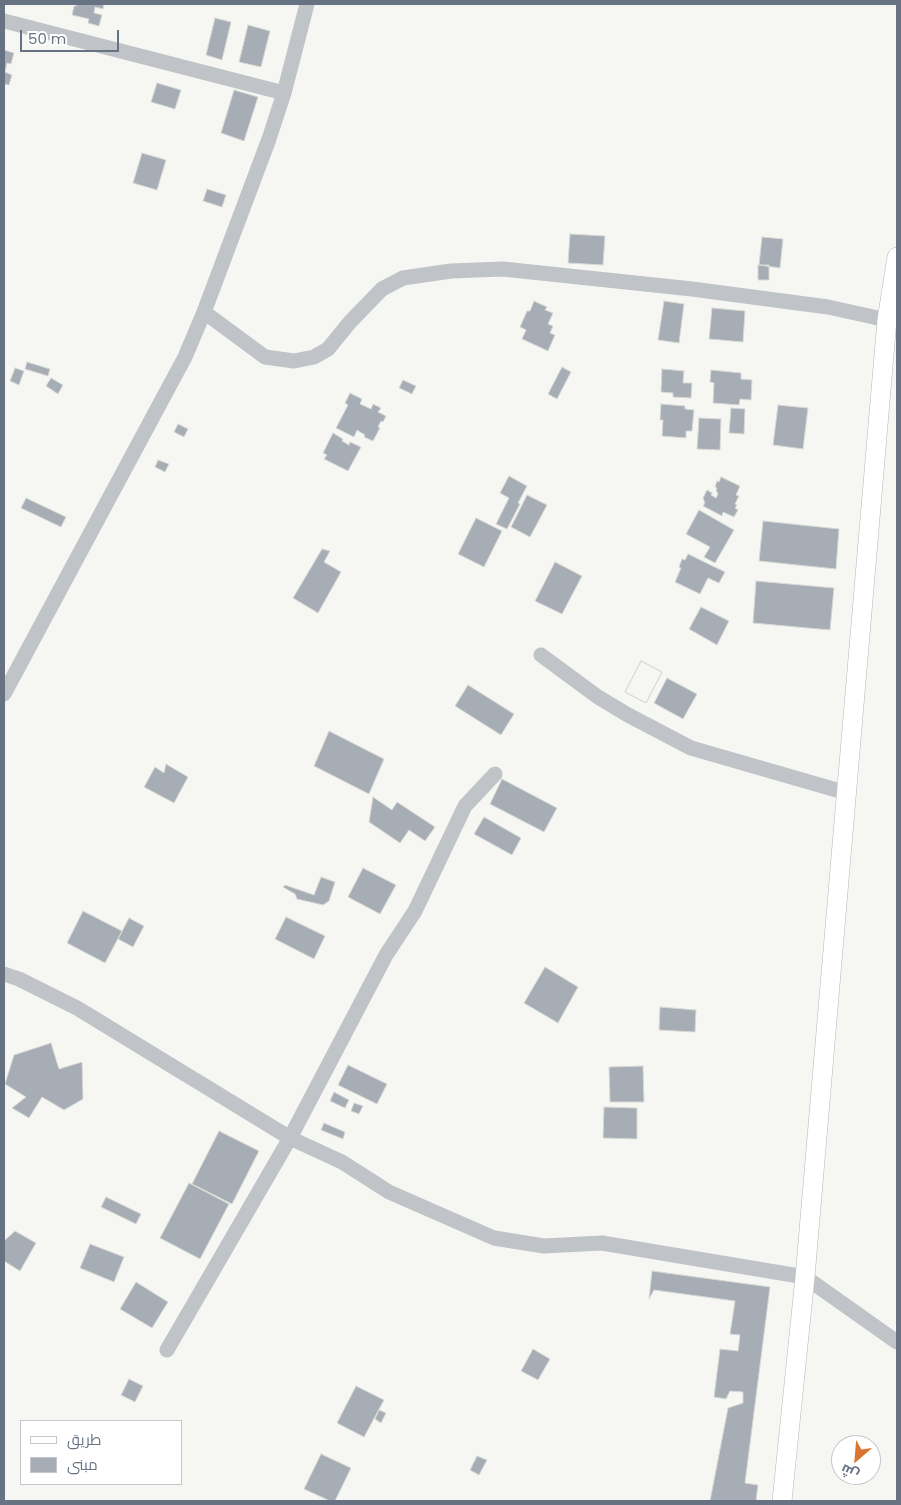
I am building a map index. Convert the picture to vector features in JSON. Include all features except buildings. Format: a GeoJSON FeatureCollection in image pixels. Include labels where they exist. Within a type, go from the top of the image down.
{"type":"FeatureCollection","features":[{"type":"Feature","properties":{"kind":"main road"},"geometry":{"type":"LineString","coordinates":[[782,1501],[805,1277],[887,320],[897,257]]}},
{"type":"Feature","properties":{"kind":"street"},"geometry":{"type":"LineString","coordinates":[[4,694],[185,357],[204,312],[269,139],[284,93],[307,4]]}},
{"type":"Feature","properties":{"kind":"street"},"geometry":{"type":"LineString","coordinates":[[4,21],[284,93]]}},
{"type":"Feature","properties":{"kind":"street"},"geometry":{"type":"LineString","coordinates":[[204,312],[265,357],[294,361],[314,357],[328,349],[350,322],[382,289],[403,278],[451,271],[503,269],[692,289],[828,307],[887,320]]}},
{"type":"Feature","properties":{"kind":"street"},"geometry":{"type":"LineString","coordinates":[[541,655],[598,697],[644,724],[691,748],[847,793]]}},
{"type":"Feature","properties":{"kind":"street"},"geometry":{"type":"LineString","coordinates":[[167,1350],[290,1138],[386,955],[415,911],[465,806],[495,774]]}},
{"type":"Feature","properties":{"kind":"street"},"geometry":{"type":"LineString","coordinates":[[4,974],[19,979],[77,1008],[290,1138],[342,1162],[389,1192],[494,1238],[544,1246],[602,1243],[805,1277],[897,1342]]}}]}
